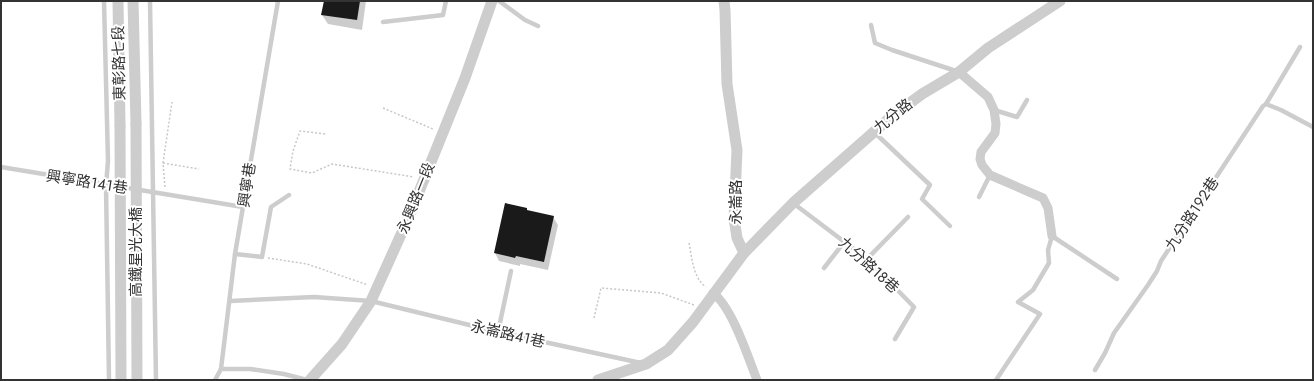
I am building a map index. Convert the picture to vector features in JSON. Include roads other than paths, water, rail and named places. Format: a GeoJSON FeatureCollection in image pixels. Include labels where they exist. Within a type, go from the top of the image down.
{"type":"FeatureCollection","features":[{"type":"Feature","properties":{"kind":"street","name":"東彰路七段"},"geometry":{"type":"LineString","coordinates":[[118,1],[120,126]]}},
{"type":"Feature","properties":{"kind":"street","name":"東彰路七段"},"geometry":{"type":"LineString","coordinates":[[133,1],[136,124]]}},
{"type":"Feature","properties":{"kind":"street","name":"永興路一段"},"geometry":{"type":"LineString","coordinates":[[310,380],[342,344],[371,302],[443,133],[465,78],[492,1]]}},
{"type":"Feature","properties":{"kind":"street","name":"永崙路"},"geometry":{"type":"LineString","coordinates":[[724,1],[727,84],[737,150],[734,218],[737,238],[744,253]]}},
{"type":"Feature","properties":{"kind":"street","name":"九分路"},"geometry":{"type":"LineString","coordinates":[[744,253],[793,203],[891,117],[922,94],[960,72],[988,48],[1060,1]]}},
{"type":"Feature","properties":{"kind":"street"},"geometry":{"type":"LineString","coordinates":[[960,72],[988,97],[994,110],[996,124],[995,133],[981,152],[980,159],[982,165],[990,175],[1043,198],[1048,208],[1052,236]]}},
{"type":"Feature","properties":{"kind":"street","name":"高鐵星光大橋"},"geometry":{"type":"LineString","coordinates":[[136,124],[137,380]]}},
{"type":"Feature","properties":{"kind":"street","name":"高鐵星光大橋"},"geometry":{"type":"LineString","coordinates":[[120,126],[121,380]]}},
{"type":"Feature","properties":{"kind":"street"},"geometry":{"type":"LineString","coordinates":[[598,380],[646,364],[668,350],[693,322],[744,253]]}},
{"type":"Feature","properties":{"kind":"street"},"geometry":{"type":"LineString","coordinates":[[713,293],[720,298],[740,337],[757,380]]}},
{"type":"Feature","properties":{"kind":"lane"},"geometry":{"type":"LineString","coordinates":[[104,1],[108,160],[106,185],[109,380]]}},
{"type":"Feature","properties":{"kind":"lane"},"geometry":{"type":"LineString","coordinates":[[150,1],[156,380]]}},
{"type":"Feature","properties":{"kind":"lane","name":"興寧巷"},"geometry":{"type":"LineString","coordinates":[[221,369],[235,254],[278,1]]}},
{"type":"Feature","properties":{"kind":"lane"},"geometry":{"type":"LineString","coordinates":[[383,22],[443,15],[446,1]]}},
{"type":"Feature","properties":{"kind":"lane"},"geometry":{"type":"LineString","coordinates":[[499,1],[525,20],[538,26]]}},
{"type":"Feature","properties":{"kind":"lane"},"geometry":{"type":"LineString","coordinates":[[871,25],[874,43],[960,72]]}},
{"type":"Feature","properties":{"kind":"lane","name":"九分路192巷"},"geometry":{"type":"LineString","coordinates":[[1095,370],[1114,333],[1136,304],[1169,248],[1259,112],[1266,104],[1300,47]]}},
{"type":"Feature","properties":{"kind":"lane"},"geometry":{"type":"LineString","coordinates":[[994,110],[1016,117],[1027,100]]}},
{"type":"Feature","properties":{"kind":"lane"},"geometry":{"type":"LineString","coordinates":[[1266,104],[1281,110],[1313,128]]}},
{"type":"Feature","properties":{"kind":"lane"},"geometry":{"type":"LineString","coordinates":[[874,132],[930,185],[922,199],[950,226]]}},
{"type":"Feature","properties":{"kind":"lane","name":"興寧路141巷"},"geometry":{"type":"LineString","coordinates":[[1,167],[243,207]]}},
{"type":"Feature","properties":{"kind":"lane"},"geometry":{"type":"LineString","coordinates":[[979,197],[990,175]]}},
{"type":"Feature","properties":{"kind":"lane"},"geometry":{"type":"LineString","coordinates":[[235,254],[262,257],[270,206],[288,195]]}},
{"type":"Feature","properties":{"kind":"lane","name":"九分路18巷"},"geometry":{"type":"LineString","coordinates":[[793,203],[867,259],[914,307],[895,339]]}},
{"type":"Feature","properties":{"kind":"lane"},"geometry":{"type":"LineString","coordinates":[[867,259],[908,217]]}},
{"type":"Feature","properties":{"kind":"lane"},"geometry":{"type":"LineString","coordinates":[[996,380],[1040,314],[1018,302],[1033,290],[1049,263],[1048,250],[1052,236],[1117,279]]}},
{"type":"Feature","properties":{"kind":"lane"},"geometry":{"type":"LineString","coordinates":[[824,268],[845,241]]}},
{"type":"Feature","properties":{"kind":"lane"},"geometry":{"type":"LineString","coordinates":[[498,332],[511,271]]}},
{"type":"Feature","properties":{"kind":"lane","name":"永崙路41巷"},"geometry":{"type":"LineString","coordinates":[[230,302],[314,298],[371,302],[498,332],[646,364]]}},
{"type":"Feature","properties":{"kind":"lane"},"geometry":{"type":"LineString","coordinates":[[215,380],[221,369],[250,369],[284,374],[307,380]]}}]}
